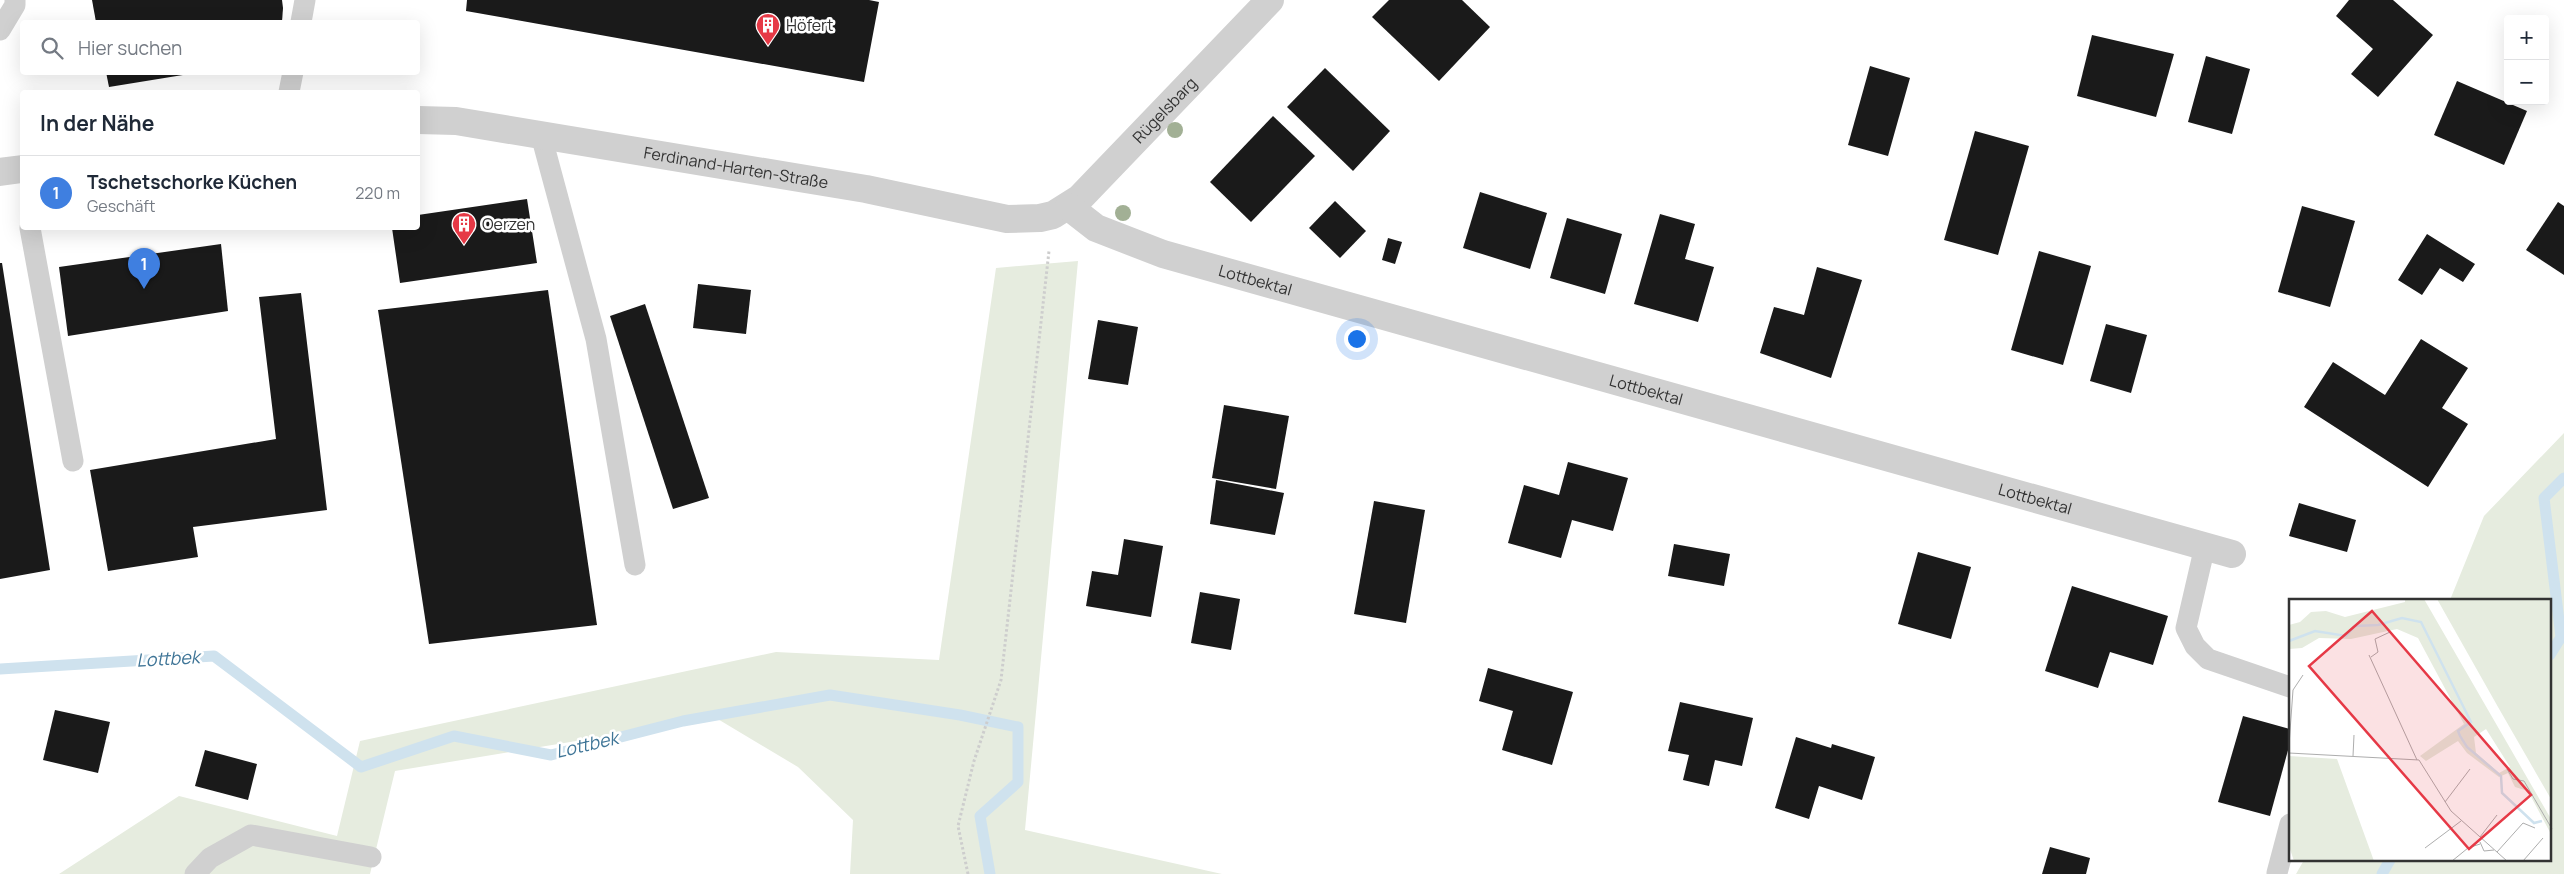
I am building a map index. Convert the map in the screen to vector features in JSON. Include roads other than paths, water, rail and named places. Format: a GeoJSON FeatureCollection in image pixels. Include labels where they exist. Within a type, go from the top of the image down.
{"type":"FeatureCollection","features":[{"type":"Feature","properties":{"kind":"street","name":"Rügelsbarg"},"geometry":{"type":"LineString","coordinates":[[1061,211],[1080,198],[1270,0]]}},
{"type":"Feature","properties":{"kind":"street","name":"Ferdinand-Harten-Straße"},"geometry":{"type":"LineString","coordinates":[[420,120],[456,121],[866,189],[1007,219],[1028,219],[1061,211]]}},
{"type":"Feature","properties":{"kind":"street","name":"Lottbektal"},"geometry":{"type":"LineString","coordinates":[[1061,211],[1096,228],[1163,254],[2232,554]]}},
{"type":"Feature","properties":{"kind":"lane"},"geometry":{"type":"LineString","coordinates":[[0,30],[15,5],[15,0]]}},
{"type":"Feature","properties":{"kind":"lane"},"geometry":{"type":"LineString","coordinates":[[301,20],[305,0]]}},
{"type":"Feature","properties":{"kind":"lane"},"geometry":{"type":"LineString","coordinates":[[289,90],[292,75]]}},
{"type":"Feature","properties":{"kind":"lane"},"geometry":{"type":"LineString","coordinates":[[541,135],[596,339],[635,565]]}},
{"type":"Feature","properties":{"kind":"lane"},"geometry":{"type":"LineString","coordinates":[[30,230],[73,460]]}},
{"type":"Feature","properties":{"kind":"lane"},"geometry":{"type":"LineString","coordinates":[[2205,546],[2186,628],[2195,646],[2208,659],[2289,687]]}},
{"type":"Feature","properties":{"kind":"lane"},"geometry":{"type":"LineString","coordinates":[[2277,873],[2289,828]]}},
{"type":"Feature","properties":{"kind":"lane"},"geometry":{"type":"LineString","coordinates":[[195,874],[210,858],[250,835],[371,857]]}},
{"type":"Feature","properties":{"kind":"waterway","name":"Lottbek"},"geometry":{"type":"LineString","coordinates":[[2552,652],[2561,637],[2544,498],[2564,478]]}},
{"type":"Feature","properties":{"kind":"waterway","name":"Lottbek"},"geometry":{"type":"LineString","coordinates":[[0,669],[214,656],[361,767],[454,736],[551,755],[683,721],[830,695],[960,715],[1018,727],[1018,782],[980,816],[990,874]]}},
{"type":"Feature","properties":{"kind":"waterway","name":"Lottbek"},"geometry":{"type":"LineString","coordinates":[[2382,874],[2389,862]]}},
{"type":"Feature","properties":{"kind":"place","name":"Höfert"},"geometry":{"type":"Point","coordinates":[768,46]}},
{"type":"Feature","properties":{"kind":"place","name":"Oerzen"},"geometry":{"type":"Point","coordinates":[464,245]}},
{"type":"Feature","properties":{"kind":"place","name":"Tschetschorke Küchen"},"geometry":{"type":"Point","coordinates":[144,289]}}]}
